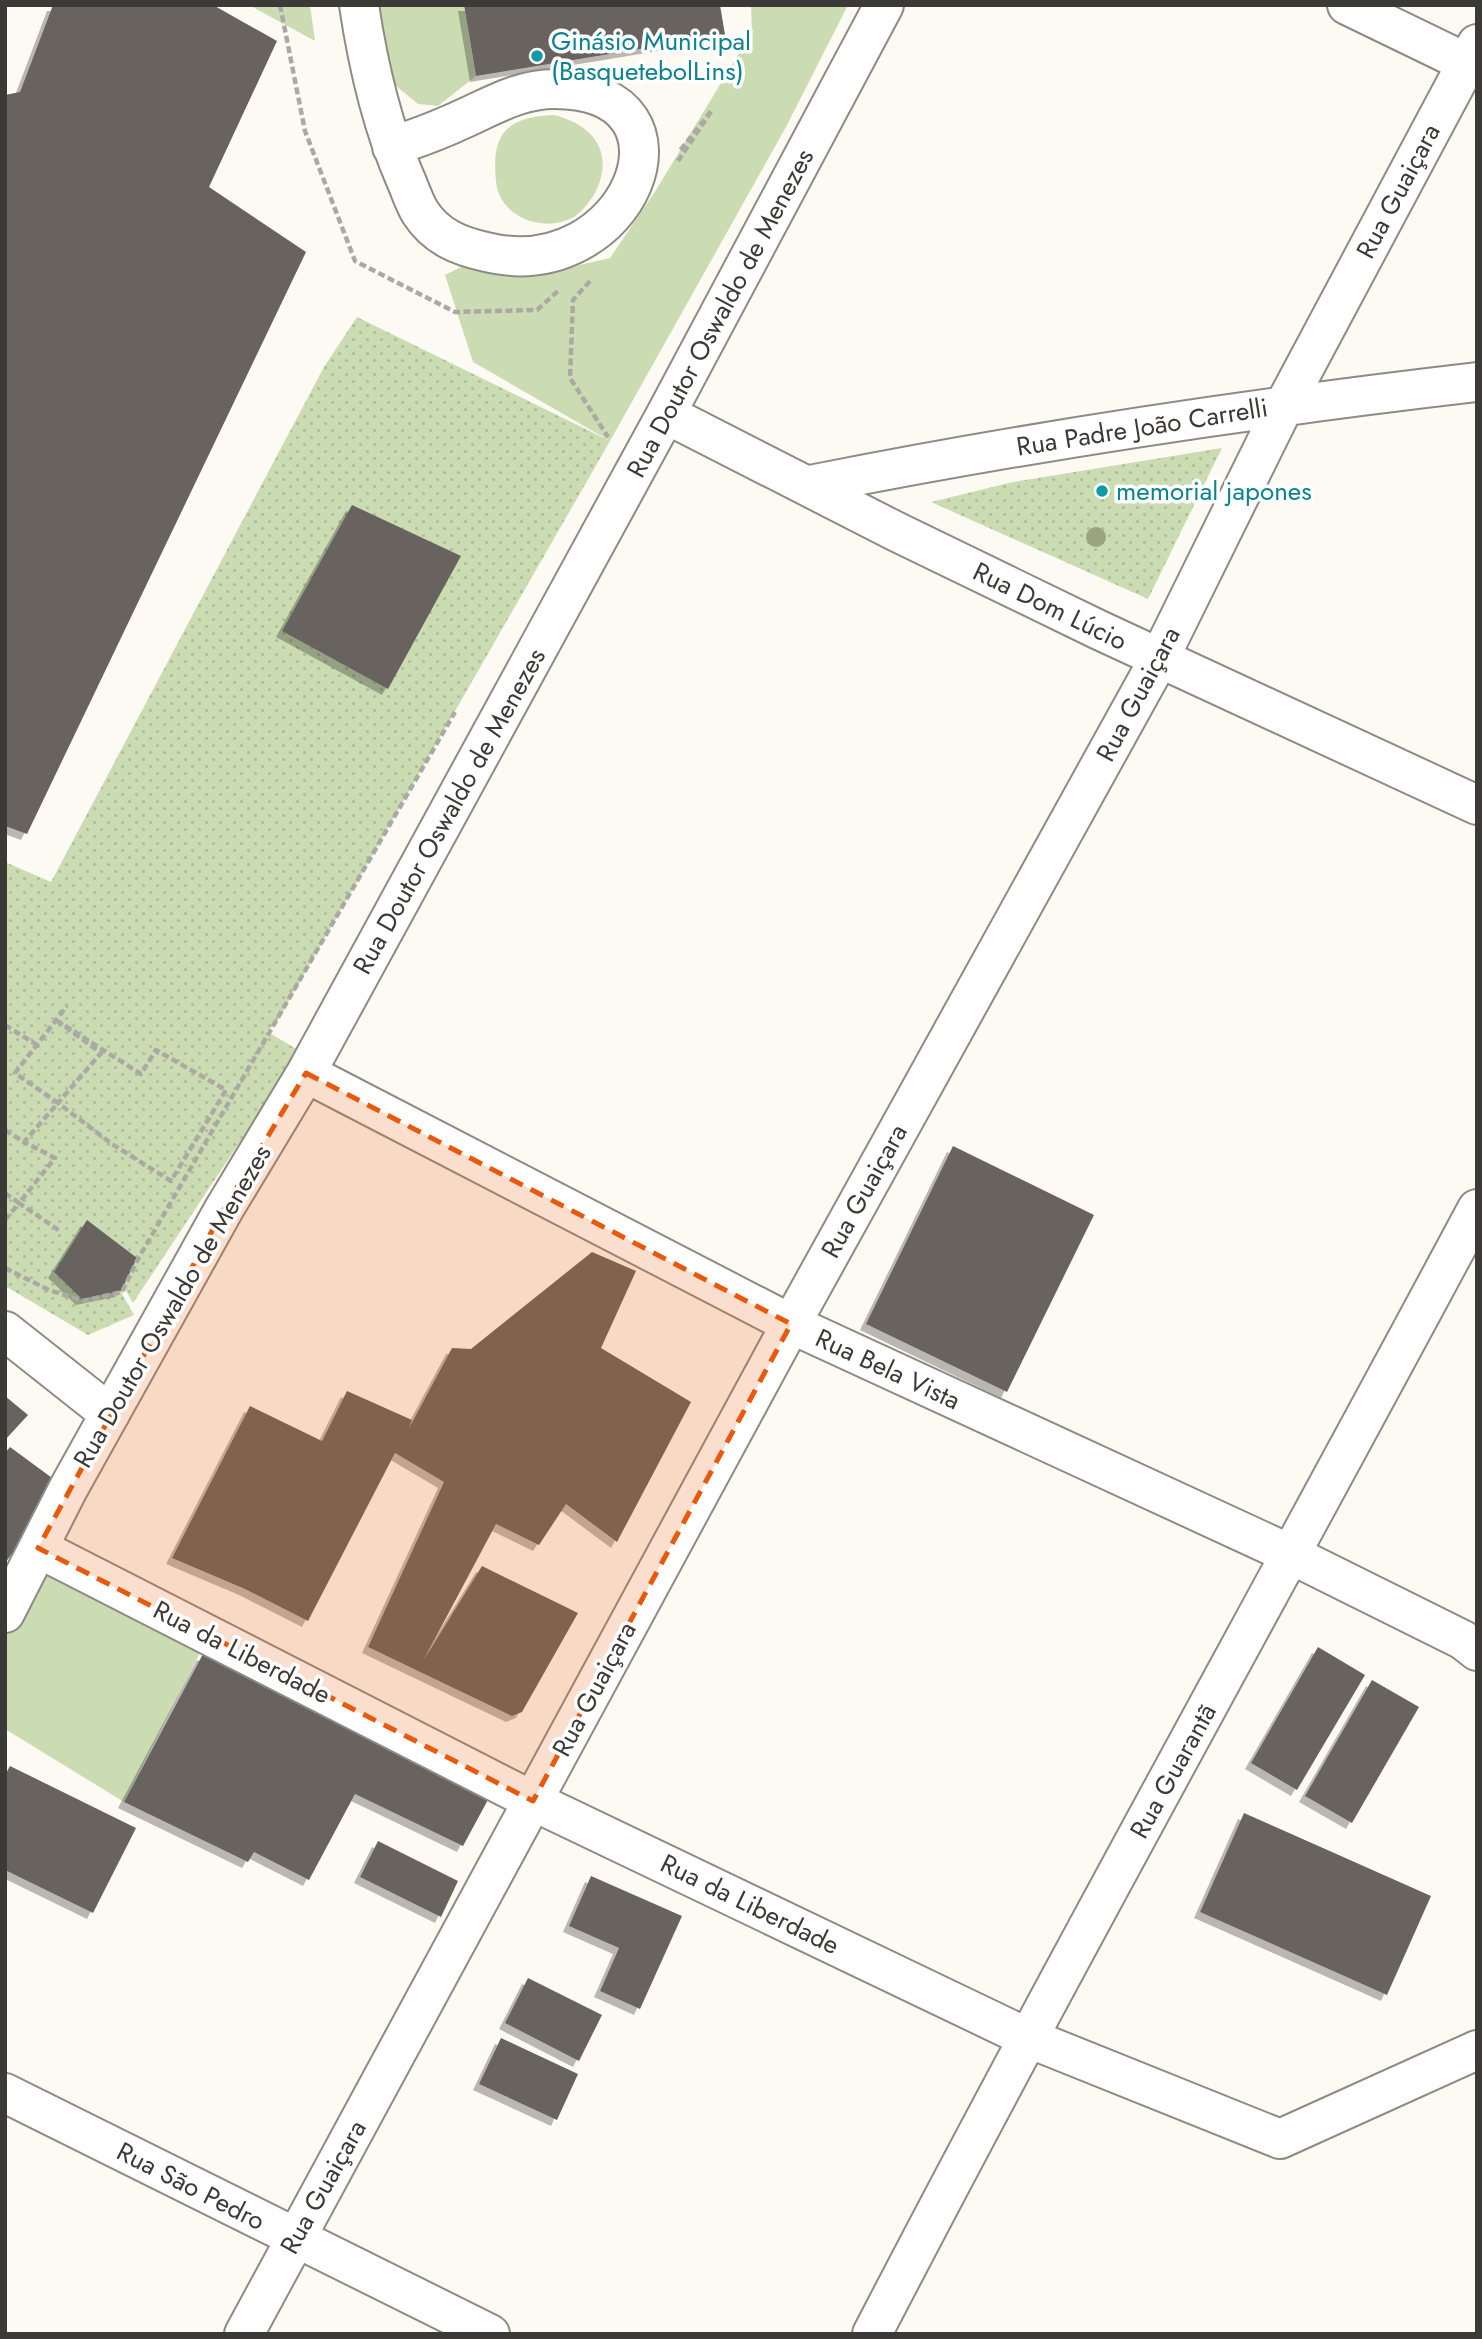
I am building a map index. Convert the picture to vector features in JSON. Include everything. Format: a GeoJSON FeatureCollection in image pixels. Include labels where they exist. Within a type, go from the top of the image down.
{"type":"FeatureCollection","features":[{"type":"Feature","properties":{"kind":"street"},"geometry":{"type":"LineString","coordinates":[[359,5],[368,61],[392,147],[421,213],[452,244],[494,254],[528,255],[572,246],[596,234],[622,205],[637,172],[640,150],[634,125],[615,105],[592,93],[556,89],[528,91],[505,99],[392,147]]}},
{"type":"Feature","properties":{"kind":"street","name":"Rua Doutor Oswaldo de Menezes"},"geometry":{"type":"LineString","coordinates":[[5,1613],[110,1413],[224,1209],[306,1073],[666,414],[884,5]]}},
{"type":"Feature","properties":{"kind":"street"},"geometry":{"type":"LineString","coordinates":[[1348,5],[1473,58]]}},
{"type":"Feature","properties":{"kind":"street","name":"Rua Guaiçara"},"geometry":{"type":"LineString","coordinates":[[244,2334],[790,1324],[1159,659],[1285,404],[1473,58]]}},
{"type":"Feature","properties":{"kind":"street","name":"Rua Padre João Carrelli"},"geometry":{"type":"LineString","coordinates":[[810,485],[940,459],[1285,404],[1477,382]]}},
{"type":"Feature","properties":{"kind":"street","name":"Rua Dom Lúcio"},"geometry":{"type":"LineString","coordinates":[[666,414],[810,485],[897,532],[1159,659],[1477,805]]}},
{"type":"Feature","properties":{"kind":"street","name":"Rua Bela Vista"},"geometry":{"type":"LineString","coordinates":[[306,1073],[790,1324],[1292,1555],[1472,1641]]}},
{"type":"Feature","properties":{"kind":"street","name":"Rua Guarantã"},"geometry":{"type":"LineString","coordinates":[[872,2334],[1026,2036],[1292,1555],[1477,1209]]}},
{"type":"Feature","properties":{"kind":"street"},"geometry":{"type":"LineString","coordinates":[[5,1331],[110,1413]]}},
{"type":"Feature","properties":{"kind":"street","name":"Rua da Liberdade"},"geometry":{"type":"LineString","coordinates":[[38,1548],[533,1801],[1026,2036],[1280,2139],[1477,2050]]}},
{"type":"Feature","properties":{"kind":"street","name":"Rua São Pedro"},"geometry":{"type":"LineString","coordinates":[[5,2093],[490,2334]]}},
{"type":"Feature","properties":{"kind":"path"},"geometry":{"type":"LineString","coordinates":[[280,5],[305,131],[355,261]]}},
{"type":"Feature","properties":{"kind":"path"},"geometry":{"type":"LineString","coordinates":[[610,441],[616,429]]}},
{"type":"Feature","properties":{"kind":"path"},"geometry":{"type":"LineString","coordinates":[[5,1268],[50,1290],[83,1301],[122,1292],[138,1259],[462,699]]}},
{"type":"Feature","properties":{"kind":"path"},"geometry":{"type":"LineString","coordinates":[[56,1020],[141,1074],[156,1051],[226,1090],[171,1181],[111,1144],[15,1073],[37,1045],[56,1020],[67,1006]]}},
{"type":"Feature","properties":{"kind":"path"},"geometry":{"type":"LineString","coordinates":[[24,1142],[101,1054],[56,1020]]}},
{"type":"Feature","properties":{"kind":"path"},"geometry":{"type":"LineString","coordinates":[[5,1025],[37,1045]]}},
{"type":"Feature","properties":{"kind":"path"},"geometry":{"type":"LineString","coordinates":[[5,1130],[55,1158],[5,1220]]}},
{"type":"Feature","properties":{"kind":"path"},"geometry":{"type":"LineString","coordinates":[[5,1193],[60,1231]]}},
{"type":"Feature","properties":{"kind":"highlighted area"},"geometry":{"type":"Polygon","coordinates":[[[306,1073],[791,1324],[533,1801],[38,1548],[224,1209],[306,1073]]]}},
{"type":"Feature","properties":{"kind":"green space"},"geometry":{"type":"Polygon","coordinates":[[[249,5],[310,5],[315,41],[249,5]]]}},
{"type":"Feature","properties":{"kind":"green space"},"geometry":{"type":"Polygon","coordinates":[[[377,5],[464,5],[476,76],[438,106],[418,104],[390,81],[377,5]]]}},
{"type":"Feature","properties":{"kind":"green space"},"geometry":{"type":"Polygon","coordinates":[[[751,5],[848,5],[786,127],[610,441],[473,362],[445,275],[465,265],[541,274],[610,258],[656,190],[752,32],[751,5]]]}},
{"type":"Feature","properties":{"kind":"green space"},"geometry":{"type":"Polygon","coordinates":[[[554,115],[580,126],[597,143],[603,165],[601,179],[591,199],[574,217],[562,222],[536,223],[514,213],[499,194],[496,151],[505,131],[514,124],[524,119],[554,115]]]}},
{"type":"Feature","properties":{"kind":"green space"},"geometry":{"type":"Polygon","coordinates":[[[357,317],[610,441],[275,1025],[266,1031],[300,1051],[133,1303],[125,1289],[122,1294],[134,1315],[88,1335],[5,1286],[5,862],[51,882],[324,367],[357,317]]]}},
{"type":"Feature","properties":{"kind":"green space"},"geometry":{"type":"Polygon","coordinates":[[[1222,448],[1148,599],[931,502],[1013,482],[1222,448]]]}},
{"type":"Feature","properties":{"kind":"green space"},"geometry":{"type":"Polygon","coordinates":[[[38,1548],[203,1647],[124,1802],[5,1729],[5,1612],[38,1548]]]}},
{"type":"Feature","properties":{"kind":"building"},"geometry":{"type":"Polygon","coordinates":[[[53,5],[213,5],[277,41],[209,187],[306,252],[27,834],[5,826],[5,95],[20,92],[53,5]]]}},
{"type":"Feature","properties":{"kind":"building","name":"Ginásio Municipal (BasquetebolLins)"},"geometry":{"type":"Polygon","coordinates":[[[464,5],[720,5],[725,35],[476,76],[464,5]]]}},
{"type":"Feature","properties":{"kind":"building"},"geometry":{"type":"Polygon","coordinates":[[[352,505],[461,556],[388,689],[282,631],[352,505]]]}},
{"type":"Feature","properties":{"kind":"building"},"geometry":{"type":"Polygon","coordinates":[[[953,1146],[1094,1215],[1007,1392],[866,1324],[953,1146]]]}},
{"type":"Feature","properties":{"kind":"building"},"geometry":{"type":"Polygon","coordinates":[[[87,1220],[137,1258],[121,1291],[82,1299],[54,1272],[87,1220]]]}},
{"type":"Feature","properties":{"kind":"building"},"geometry":{"type":"Polygon","coordinates":[[[592,1252],[636,1271],[601,1348],[691,1402],[617,1542],[566,1504],[539,1545],[496,1524],[423,1661],[482,1566],[578,1613],[522,1712],[512,1716],[368,1647],[444,1482],[395,1453],[308,1621],[245,1589],[172,1558],[250,1406],[322,1441],[347,1391],[412,1420],[409,1428],[452,1348],[471,1349],[592,1252]]]}},
{"type":"Feature","properties":{"kind":"building"},"geometry":{"type":"Polygon","coordinates":[[[5,1396],[28,1415],[5,1440],[5,1396]]]}},
{"type":"Feature","properties":{"kind":"building"},"geometry":{"type":"Polygon","coordinates":[[[10,1447],[63,1486],[5,1563],[5,1453],[10,1447]]]}},
{"type":"Feature","properties":{"kind":"building"},"geometry":{"type":"Polygon","coordinates":[[[1318,1647],[1365,1675],[1297,1790],[1251,1763],[1318,1647]]]}},
{"type":"Feature","properties":{"kind":"building"},"geometry":{"type":"Polygon","coordinates":[[[203,1654],[277,1685],[490,1796],[463,1846],[355,1794],[309,1880],[254,1852],[248,1862],[124,1802],[203,1654]]]}},
{"type":"Feature","properties":{"kind":"building"},"geometry":{"type":"Polygon","coordinates":[[[1372,1680],[1419,1707],[1352,1823],[1305,1796],[1372,1680]]]}},
{"type":"Feature","properties":{"kind":"building"},"geometry":{"type":"Polygon","coordinates":[[[10,1766],[136,1828],[93,1913],[5,1870],[5,1775],[10,1766]]]}},
{"type":"Feature","properties":{"kind":"building"},"geometry":{"type":"Polygon","coordinates":[[[1244,1813],[1431,1896],[1387,1995],[1200,1912],[1244,1813]]]}},
{"type":"Feature","properties":{"kind":"building"},"geometry":{"type":"Polygon","coordinates":[[[378,1841],[458,1881],[441,1917],[360,1877],[378,1841]]]}},
{"type":"Feature","properties":{"kind":"building"},"geometry":{"type":"Polygon","coordinates":[[[591,1876],[682,1916],[640,2009],[600,1991],[619,1948],[569,1926],[591,1876]]]}},
{"type":"Feature","properties":{"kind":"building"},"geometry":{"type":"Polygon","coordinates":[[[528,1978],[602,2015],[579,2061],[505,2023],[528,1978]]]}},
{"type":"Feature","properties":{"kind":"building"},"geometry":{"type":"Polygon","coordinates":[[[501,2038],[578,2074],[557,2120],[479,2084],[501,2038]]]}},
{"type":"Feature","properties":{"kind":"place","name":"Ginásio Municipal (BasquetebolLins)"},"geometry":{"type":"Point","coordinates":[537,56]}},
{"type":"Feature","properties":{"kind":"place","name":"memorial japones"},"geometry":{"type":"Point","coordinates":[1102,491]}}]}
